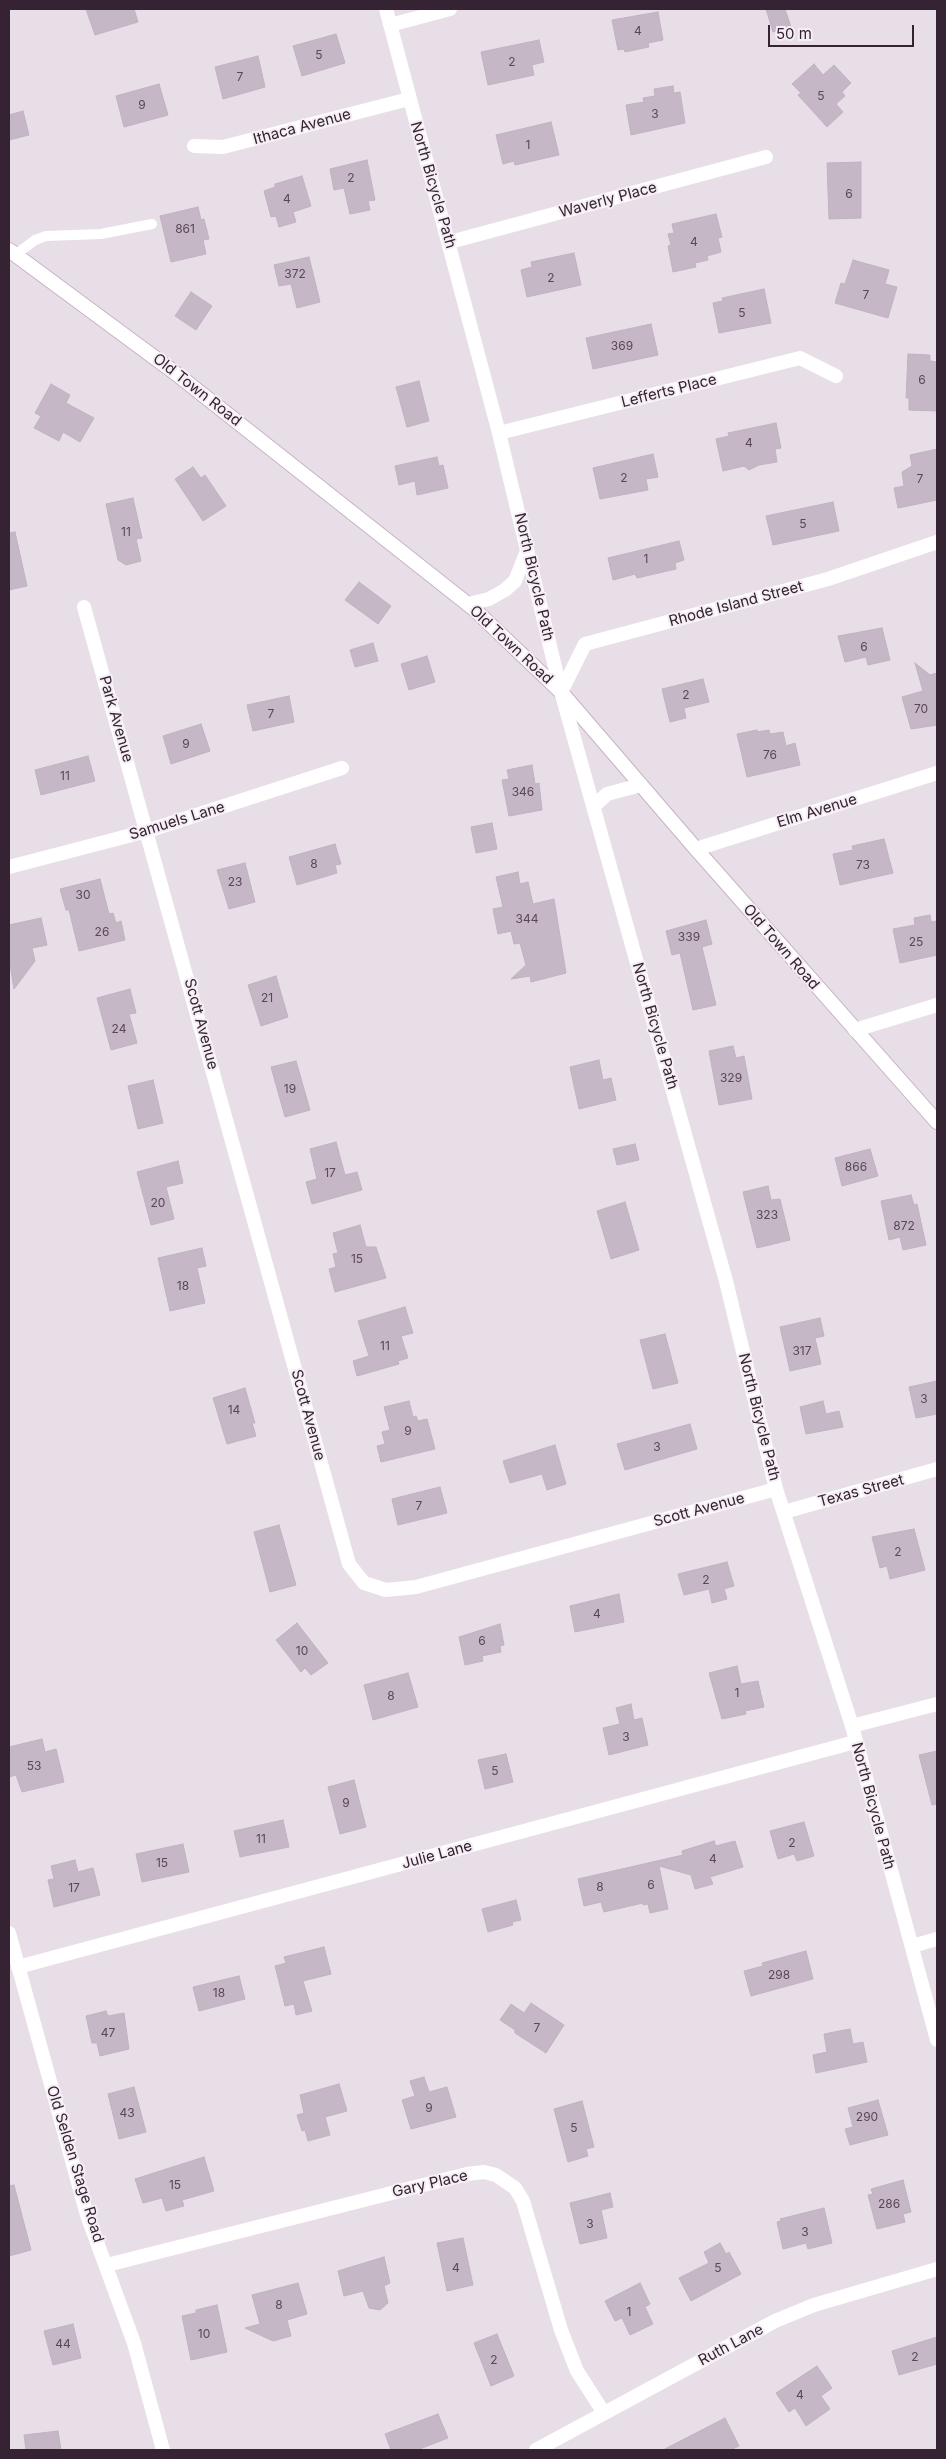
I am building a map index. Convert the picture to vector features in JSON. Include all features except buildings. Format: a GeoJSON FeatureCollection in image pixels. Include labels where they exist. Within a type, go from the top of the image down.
{"type":"FeatureCollection","features":[{"type":"Feature","properties":{"kind":"street","name":"North Bicycle Path"},"geometry":{"type":"LineString","coordinates":[[386,9],[500,432],[561,692],[726,1281],[776,1489],[852,1726],[937,2040]]}},
{"type":"Feature","properties":{"kind":"street"},"geometry":{"type":"LineString","coordinates":[[390,25],[450,9]]}},
{"type":"Feature","properties":{"kind":"street","name":"Ithaca Avenue"},"geometry":{"type":"LineString","coordinates":[[194,146],[223,147],[409,99]]}},
{"type":"Feature","properties":{"kind":"street","name":"Waverly Place"},"geometry":{"type":"LineString","coordinates":[[450,242],[766,157]]}},
{"type":"Feature","properties":{"kind":"street","name":"Old Town Road"},"geometry":{"type":"LineString","coordinates":[[12,253],[174,372],[468,604],[561,692],[854,1030],[937,1122]]}},
{"type":"Feature","properties":{"kind":"street","name":"Lefferts Place"},"geometry":{"type":"LineString","coordinates":[[500,432],[800,358],[836,376]]}},
{"type":"Feature","properties":{"kind":"street","name":"Rhode Island Street"},"geometry":{"type":"LineString","coordinates":[[561,692],[585,644],[828,579],[937,542]]}},
{"type":"Feature","properties":{"kind":"street"},"geometry":{"type":"LineString","coordinates":[[468,604],[490,599],[505,590],[515,581],[527,551]]}},
{"type":"Feature","properties":{"kind":"street","name":"Park Avenue"},"geometry":{"type":"LineString","coordinates":[[84,607],[147,831]]}},
{"type":"Feature","properties":{"kind":"street","name":"Samuels Lane"},"geometry":{"type":"LineString","coordinates":[[9,867],[147,831],[342,768]]}},
{"type":"Feature","properties":{"kind":"street","name":"Elm Avenue"},"geometry":{"type":"LineString","coordinates":[[696,849],[937,773]]}},
{"type":"Feature","properties":{"kind":"street"},"geometry":{"type":"LineString","coordinates":[[594,806],[607,794],[641,786]]}},
{"type":"Feature","properties":{"kind":"street","name":"Scott Avenue"},"geometry":{"type":"LineString","coordinates":[[147,831],[349,1564],[364,1583],[386,1590],[416,1586],[776,1489]]}},
{"type":"Feature","properties":{"kind":"street"},"geometry":{"type":"LineString","coordinates":[[854,1030],[937,1006]]}},
{"type":"Feature","properties":{"kind":"street","name":"Texas Street"},"geometry":{"type":"LineString","coordinates":[[784,1512],[937,1470]]}},
{"type":"Feature","properties":{"kind":"street"},"geometry":{"type":"LineString","coordinates":[[852,1726],[937,1704]]}},
{"type":"Feature","properties":{"kind":"street","name":"Julie Lane"},"geometry":{"type":"LineString","coordinates":[[18,1968],[855,1742]]}},
{"type":"Feature","properties":{"kind":"street","name":"Old Selden Stage Road"},"geometry":{"type":"LineString","coordinates":[[9,1933],[87,2215],[107,2265],[134,2343],[163,2450]]}},
{"type":"Feature","properties":{"kind":"street"},"geometry":{"type":"LineString","coordinates":[[912,1946],[937,1939]]}},
{"type":"Feature","properties":{"kind":"street","name":"Gary Place"},"geometry":{"type":"LineString","coordinates":[[107,2265],[467,2174],[484,2172],[496,2175],[515,2188],[522,2201],[561,2330],[576,2371],[604,2413]]}},
{"type":"Feature","properties":{"kind":"street","name":"Ruth Lane"},"geometry":{"type":"LineString","coordinates":[[536,2450],[775,2321],[814,2305],[937,2268]]}},
{"type":"Feature","properties":{"kind":"lane"},"geometry":{"type":"LineString","coordinates":[[12,253],[46,236],[101,234],[152,224]]}}]}
